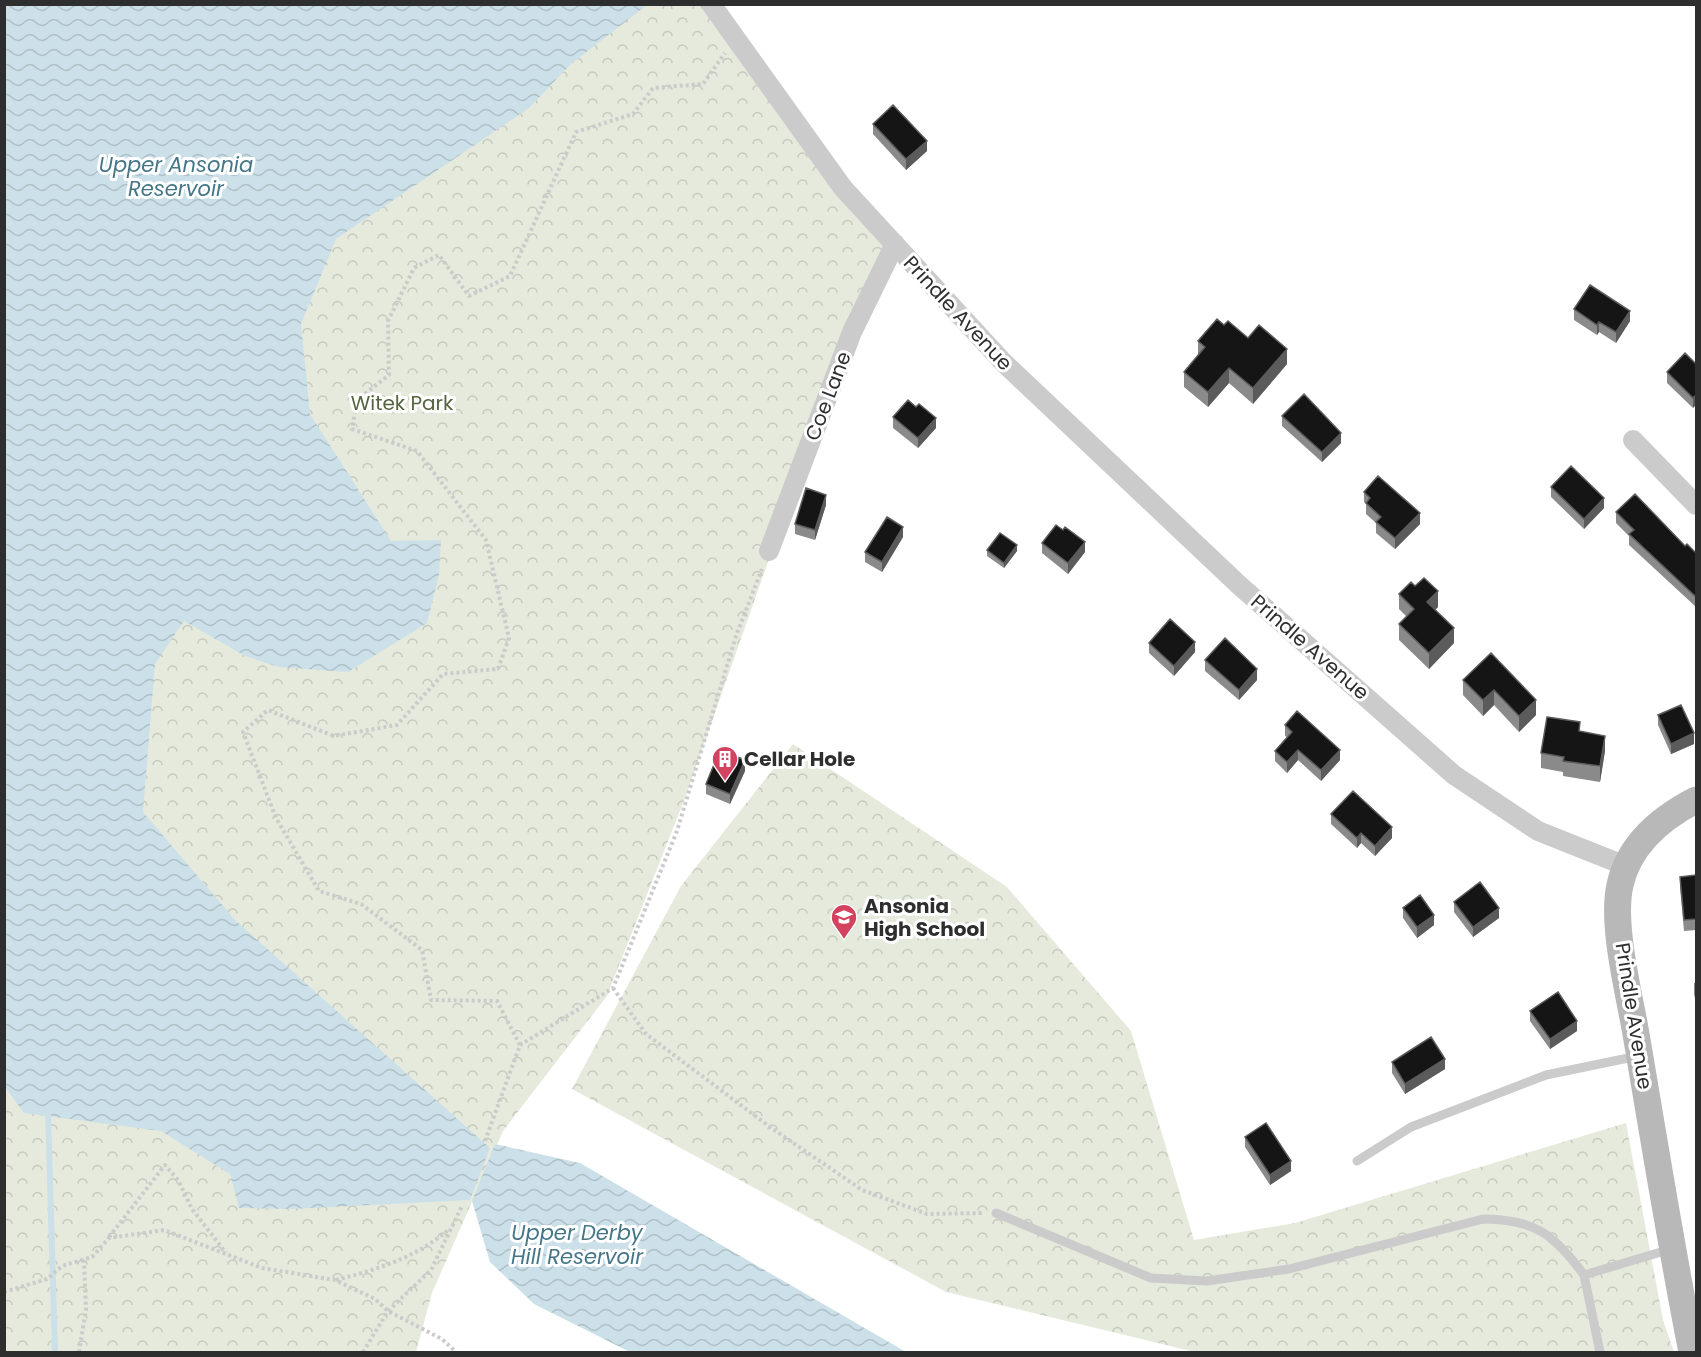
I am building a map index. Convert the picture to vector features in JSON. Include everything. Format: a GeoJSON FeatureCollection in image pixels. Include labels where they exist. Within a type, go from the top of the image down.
{"type":"FeatureCollection","features":[{"type":"Feature","properties":{"kind":"main road"},"geometry":{"type":"LineString","coordinates":[[1626,866],[1639,842],[1659,823],[1696,800]]}},
{"type":"Feature","properties":{"kind":"main road","name":"Prindle Avenue"},"geometry":{"type":"LineString","coordinates":[[1626,866],[1618,896],[1618,918],[1692,1353]]}},
{"type":"Feature","properties":{"kind":"street","name":"Prindle Avenue"},"geometry":{"type":"LineString","coordinates":[[711,4],[843,188],[1003,362],[1239,585],[1454,775],[1538,831],[1626,866]]}},
{"type":"Feature","properties":{"kind":"street","name":"Coe Lane"},"geometry":{"type":"LineString","coordinates":[[769,551],[852,332],[895,244]]}},
{"type":"Feature","properties":{"kind":"street"},"geometry":{"type":"LineString","coordinates":[[1633,440],[1696,505]]}},
{"type":"Feature","properties":{"kind":"lane"},"geometry":{"type":"LineString","coordinates":[[1357,1161],[1411,1127],[1546,1075],[1640,1056]]}},
{"type":"Feature","properties":{"kind":"lane"},"geometry":{"type":"LineString","coordinates":[[996,1213],[1151,1278],[1207,1281],[1289,1269],[1483,1219],[1513,1219],[1542,1230],[1572,1259],[1584,1275],[1600,1353]]}},
{"type":"Feature","properties":{"kind":"lane"},"geometry":{"type":"LineString","coordinates":[[1584,1275],[1673,1248]]}},
{"type":"Feature","properties":{"kind":"path"},"geometry":{"type":"LineString","coordinates":[[520,1045],[497,1001],[432,1000],[422,950],[361,904],[319,891],[276,818],[243,732],[268,710],[334,736],[397,725],[443,674],[498,669],[509,638],[486,540],[417,451],[352,429],[357,400],[389,375],[388,321],[414,268],[439,255],[469,296],[510,276],[576,132],[633,114],[653,88],[703,84],[735,38]]}},
{"type":"Feature","properties":{"kind":"path"},"geometry":{"type":"LineString","coordinates":[[485,1141],[520,1045],[613,988],[676,831],[736,636],[769,551]]}},
{"type":"Feature","properties":{"kind":"path"},"geometry":{"type":"LineString","coordinates":[[613,988],[646,1034],[770,1127],[862,1190],[927,1214],[996,1213]]}},
{"type":"Feature","properties":{"kind":"path"},"geometry":{"type":"LineString","coordinates":[[4,1292],[47,1279],[58,1270],[92,1257],[165,1165],[178,1180],[192,1209],[226,1255]]}},
{"type":"Feature","properties":{"kind":"path"},"geometry":{"type":"LineString","coordinates":[[335,1280],[379,1269],[410,1255],[447,1232],[462,1206],[430,1270],[388,1311],[363,1353]]}},
{"type":"Feature","properties":{"kind":"path"},"geometry":{"type":"LineString","coordinates":[[109,1238],[164,1230],[262,1268],[335,1280],[375,1299],[388,1311],[442,1340],[456,1353]]}},
{"type":"Feature","properties":{"kind":"path"},"geometry":{"type":"LineString","coordinates":[[79,1353],[86,1310],[84,1260]]}},
{"type":"Feature","properties":{"kind":"green space","name":"Witek Park"},"geometry":{"type":"Polygon","coordinates":[[[5,5],[706,5],[887,245],[851,326],[685,798],[607,996],[503,1131],[432,1293],[416,1352],[5,1352],[5,5]]]}},
{"type":"Feature","properties":{"kind":"green space","name":"Ansonia High School"},"geometry":{"type":"Polygon","coordinates":[[[793,744],[1007,887],[1131,1031],[1194,1240],[1295,1223],[1626,1123],[1663,1320],[1674,1352],[1195,1352],[946,1292],[572,1089],[681,886],[793,744]]]}},
{"type":"Feature","properties":{"kind":"water","name":"Upper Ansonia Reservoir"},"geometry":{"type":"Polygon","coordinates":[[[5,4],[647,5],[571,64],[529,108],[336,239],[301,324],[310,414],[391,541],[441,540],[439,575],[427,623],[348,672],[279,667],[245,656],[184,621],[155,664],[143,812],[235,920],[490,1148],[470,1200],[291,1209],[239,1208],[230,1174],[161,1131],[24,1113],[5,1087],[5,4]]]}},
{"type":"Feature","properties":{"kind":"water","name":"Upper Derby Hill Reservoir"},"geometry":{"type":"Polygon","coordinates":[[[495,1144],[580,1163],[906,1352],[630,1352],[534,1304],[490,1262],[472,1201],[495,1144]]]}},
{"type":"Feature","properties":{"kind":"building"},"geometry":{"type":"Polygon","coordinates":[[[893,105],[927,141],[906,159],[873,124],[893,105]]]}},
{"type":"Feature","properties":{"kind":"building"},"geometry":{"type":"Polygon","coordinates":[[[1590,285],[1630,311],[1616,332],[1599,322],[1597,325],[1574,309],[1590,285]]]}},
{"type":"Feature","properties":{"kind":"building"},"geometry":{"type":"Polygon","coordinates":[[[1217,319],[1224,325],[1228,321],[1248,338],[1259,325],[1287,349],[1253,388],[1229,368],[1208,392],[1184,372],[1205,347],[1198,341],[1217,319]]]}},
{"type":"Feature","properties":{"kind":"building"},"geometry":{"type":"Polygon","coordinates":[[[1685,353],[1696,364],[1696,395],[1693,398],[1667,372],[1685,353]]]}},
{"type":"Feature","properties":{"kind":"building"},"geometry":{"type":"Polygon","coordinates":[[[1304,394],[1341,433],[1322,452],[1282,416],[1304,394]]]}},
{"type":"Feature","properties":{"kind":"building"},"geometry":{"type":"Polygon","coordinates":[[[908,400],[916,407],[919,404],[936,418],[918,438],[893,417],[908,400]]]}},
{"type":"Feature","properties":{"kind":"building"},"geometry":{"type":"Polygon","coordinates":[[[1571,466],[1604,498],[1584,519],[1551,487],[1571,466]]]}},
{"type":"Feature","properties":{"kind":"building"},"geometry":{"type":"Polygon","coordinates":[[[1378,476],[1420,513],[1395,538],[1376,522],[1381,517],[1366,503],[1370,498],[1364,492],[1378,476]]]}},
{"type":"Feature","properties":{"kind":"building"},"geometry":{"type":"Polygon","coordinates":[[[806,488],[826,495],[815,530],[795,524],[806,488]]]}},
{"type":"Feature","properties":{"kind":"building"},"geometry":{"type":"Polygon","coordinates":[[[1635,494],[1685,546],[1687,544],[1696,553],[1695,596],[1629,534],[1634,530],[1616,512],[1635,494]]]}},
{"type":"Feature","properties":{"kind":"building"},"geometry":{"type":"Polygon","coordinates":[[[887,517],[903,527],[882,562],[865,552],[887,517]]]}},
{"type":"Feature","properties":{"kind":"building"},"geometry":{"type":"Polygon","coordinates":[[[1056,525],[1063,530],[1065,527],[1085,542],[1068,563],[1042,543],[1056,525]]]}},
{"type":"Feature","properties":{"kind":"building"},"geometry":{"type":"Polygon","coordinates":[[[1000,533],[1017,545],[1004,563],[987,550],[1000,533]]]}},
{"type":"Feature","properties":{"kind":"building"},"geometry":{"type":"Polygon","coordinates":[[[1424,578],[1438,591],[1427,602],[1454,628],[1429,653],[1399,624],[1414,609],[1399,594],[1411,582],[1415,586],[1424,578]]]}},
{"type":"Feature","properties":{"kind":"building"},"geometry":{"type":"Polygon","coordinates":[[[1170,619],[1195,642],[1174,666],[1149,643],[1170,619]]]}},
{"type":"Feature","properties":{"kind":"building"},"geometry":{"type":"Polygon","coordinates":[[[1225,638],[1257,669],[1239,690],[1205,660],[1225,638]]]}},
{"type":"Feature","properties":{"kind":"building"},"geometry":{"type":"Polygon","coordinates":[[[1491,653],[1536,700],[1519,716],[1494,690],[1483,700],[1463,680],[1491,653]]]}},
{"type":"Feature","properties":{"kind":"building"},"geometry":{"type":"Polygon","coordinates":[[[1681,705],[1694,733],[1671,744],[1658,715],[1681,705]]]}},
{"type":"Feature","properties":{"kind":"building"},"geometry":{"type":"Polygon","coordinates":[[[1297,711],[1340,750],[1321,770],[1298,750],[1287,762],[1275,751],[1292,732],[1285,725],[1297,711]]]}},
{"type":"Feature","properties":{"kind":"building"},"geometry":{"type":"Polygon","coordinates":[[[1547,717],[1580,722],[1579,731],[1605,736],[1600,766],[1563,761],[1564,757],[1541,753],[1547,717]]]}},
{"type":"Feature","properties":{"kind":"building","name":"Cellar Hole"},"geometry":{"type":"Polygon","coordinates":[[[720,750],[745,760],[730,794],[706,784],[720,750]]]}},
{"type":"Feature","properties":{"kind":"building"},"geometry":{"type":"Polygon","coordinates":[[[1353,791],[1392,827],[1375,846],[1361,833],[1357,838],[1331,814],[1353,791]]]}},
{"type":"Feature","properties":{"kind":"building"},"geometry":{"type":"Polygon","coordinates":[[[1696,875],[1696,919],[1684,920],[1680,877],[1696,875]]]}},
{"type":"Feature","properties":{"kind":"building"},"geometry":{"type":"Polygon","coordinates":[[[1480,882],[1499,908],[1473,927],[1454,902],[1480,882]]]}},
{"type":"Feature","properties":{"kind":"building"},"geometry":{"type":"Polygon","coordinates":[[[1420,895],[1434,915],[1417,927],[1403,908],[1420,895]]]}},
{"type":"Feature","properties":{"kind":"building"},"geometry":{"type":"Polygon","coordinates":[[[1558,992],[1577,1021],[1550,1039],[1530,1011],[1558,992]]]}},
{"type":"Feature","properties":{"kind":"building"},"geometry":{"type":"Polygon","coordinates":[[[1431,1037],[1445,1059],[1405,1084],[1392,1062],[1431,1037]]]}},
{"type":"Feature","properties":{"kind":"building"},"geometry":{"type":"Polygon","coordinates":[[[1266,1123],[1291,1161],[1270,1175],[1245,1137],[1266,1123]]]}},
{"type":"Feature","properties":{"kind":"waterway"},"geometry":{"type":"LineString","coordinates":[[48,1111],[55,1352]]}},
{"type":"Feature","properties":{"kind":"place","name":"Cellar Hole"},"geometry":{"type":"Point","coordinates":[725,782]}},
{"type":"Feature","properties":{"kind":"place","name":"Ansonia High School"},"geometry":{"type":"Point","coordinates":[844,940]}}]}
